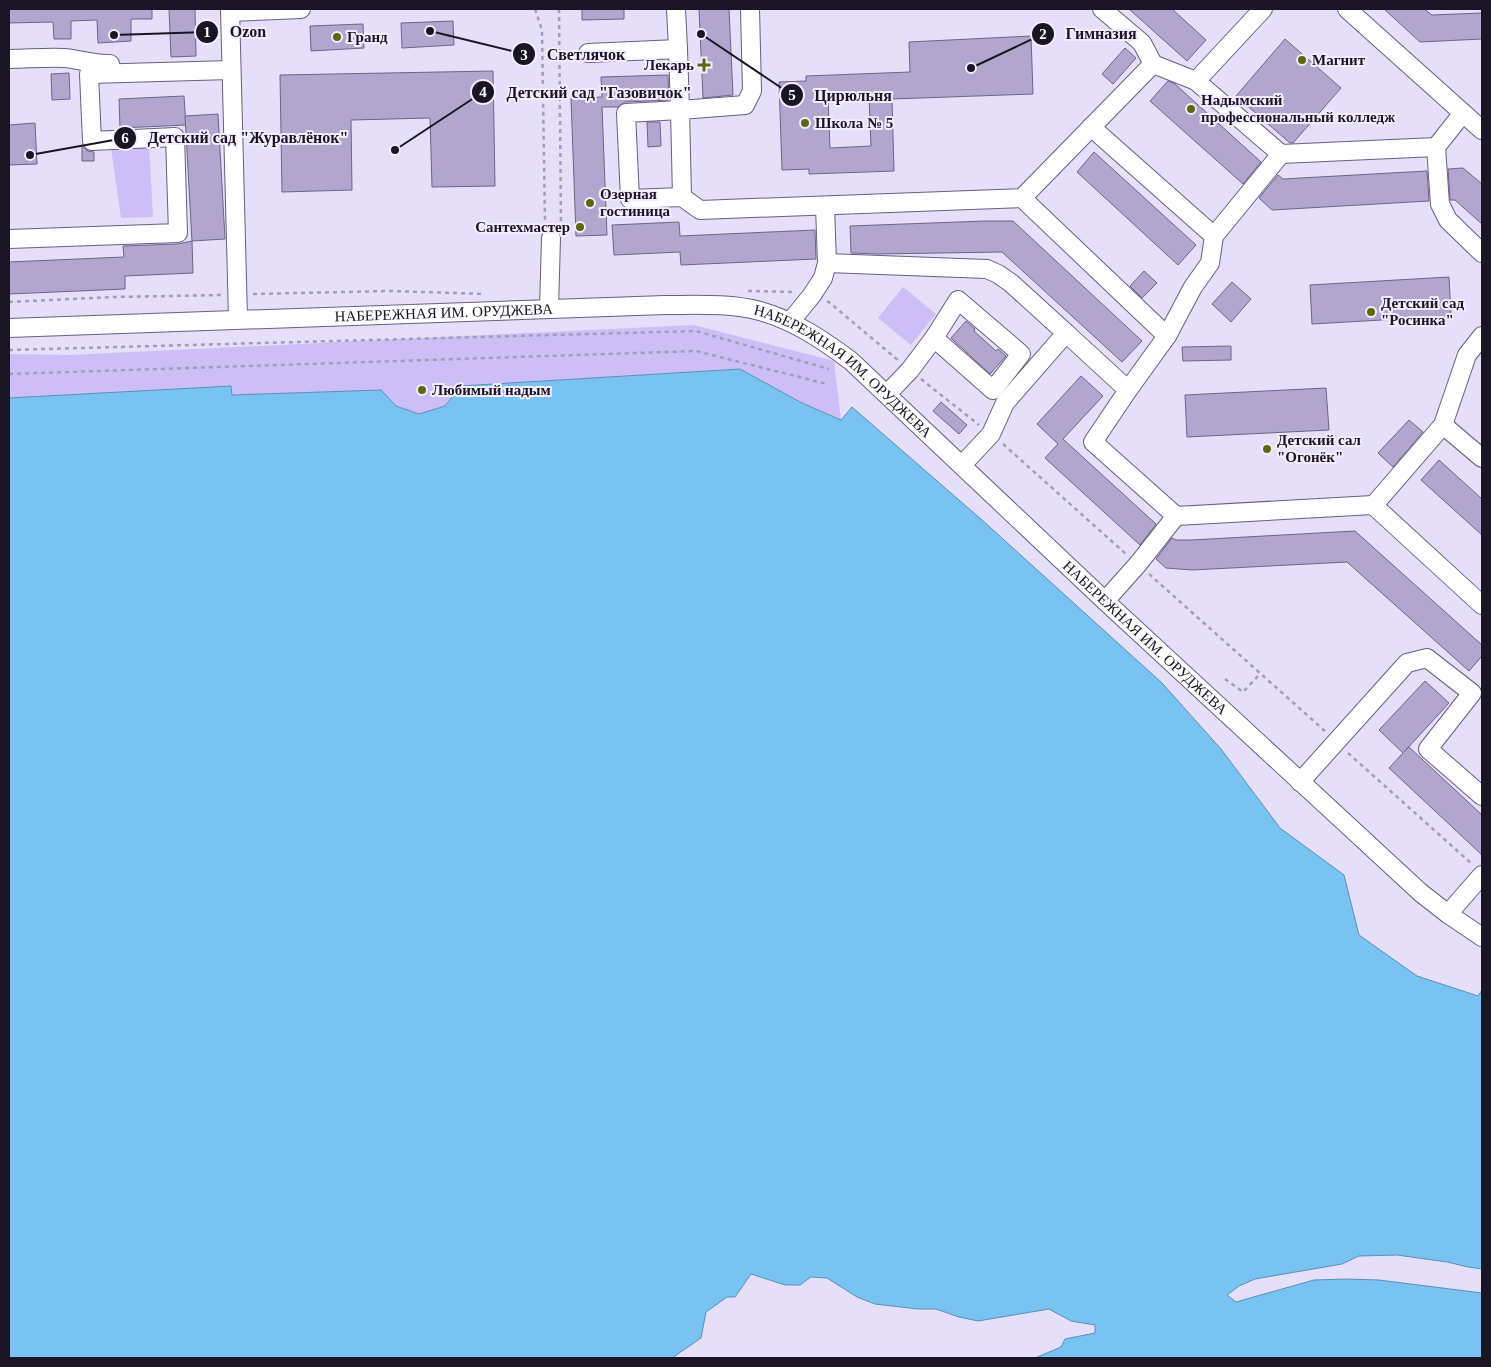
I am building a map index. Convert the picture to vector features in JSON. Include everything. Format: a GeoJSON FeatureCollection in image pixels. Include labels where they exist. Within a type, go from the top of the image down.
{"type":"FeatureCollection","features":[{"type":"Feature","properties":{"kind":"street"},"geometry":{"type":"LineString","coordinates":[[238,319],[230,10],[301,9]]}},
{"type":"Feature","properties":{"kind":"street"},"geometry":{"type":"LineString","coordinates":[[676,9],[682,197]]}},
{"type":"Feature","properties":{"kind":"street"},"geometry":{"type":"LineString","coordinates":[[750,9],[752,91],[745,105],[626,113],[630,199],[682,197],[700,210],[1022,198],[1153,64]]}},
{"type":"Feature","properties":{"kind":"street"},"geometry":{"type":"LineString","coordinates":[[1102,9],[1142,43],[1153,64],[1196,81],[1281,154],[1436,147]]}},
{"type":"Feature","properties":{"kind":"street"},"geometry":{"type":"LineString","coordinates":[[1196,81],[1263,9]]}},
{"type":"Feature","properties":{"kind":"street"},"geometry":{"type":"LineString","coordinates":[[1347,9],[1482,130]]}},
{"type":"Feature","properties":{"kind":"street"},"geometry":{"type":"LineString","coordinates":[[588,53],[678,49]]}},
{"type":"Feature","properties":{"kind":"street"},"geometry":{"type":"LineString","coordinates":[[9,59],[58,58],[107,64],[231,65]]}},
{"type":"Feature","properties":{"kind":"street"},"geometry":{"type":"LineString","coordinates":[[9,239],[178,233],[174,137],[92,141],[89,74],[231,65]]}},
{"type":"Feature","properties":{"kind":"street"},"geometry":{"type":"LineString","coordinates":[[1463,113],[1436,147],[1440,204],[1448,220],[1482,253]]}},
{"type":"Feature","properties":{"kind":"street"},"geometry":{"type":"LineString","coordinates":[[1091,127],[1214,236]]}},
{"type":"Feature","properties":{"kind":"street"},"geometry":{"type":"LineString","coordinates":[[1281,154],[1214,236],[1210,263],[1193,287],[1167,336],[1093,442],[1176,516],[1373,506],[1482,605]]}},
{"type":"Feature","properties":{"kind":"street"},"geometry":{"type":"LineString","coordinates":[[1022,198],[1167,336]]}},
{"type":"Feature","properties":{"kind":"street"},"geometry":{"type":"LineString","coordinates":[[790,322],[823,278],[827,263],[825,206]]}},
{"type":"Feature","properties":{"kind":"street"},"geometry":{"type":"LineString","coordinates":[[549,308],[552,233]]}},
{"type":"Feature","properties":{"kind":"street"},"geometry":{"type":"LineString","coordinates":[[827,263],[987,269],[1011,283],[1128,390]]}},
{"type":"Feature","properties":{"kind":"street"},"geometry":{"type":"LineString","coordinates":[[888,394],[910,370],[934,338],[958,300],[1021,354],[993,390],[934,338]]}},
{"type":"Feature","properties":{"kind":"street","name":"НАБЕРЕЖНАЯ ИМ. ОРУДЖЕВА"},"geometry":{"type":"LineString","coordinates":[[9,328],[664,305],[737,307],[790,322],[822,339],[851,361],[1105,601],[1421,893],[1482,937]]}},
{"type":"Feature","properties":{"kind":"street"},"geometry":{"type":"LineString","coordinates":[[962,466],[991,434],[1005,403],[1066,333]]}},
{"type":"Feature","properties":{"kind":"street"},"geometry":{"type":"LineString","coordinates":[[1373,506],[1443,425],[1467,355],[1482,336]]}},
{"type":"Feature","properties":{"kind":"street"},"geometry":{"type":"LineString","coordinates":[[1443,425],[1482,458]]}},
{"type":"Feature","properties":{"kind":"street"},"geometry":{"type":"LineString","coordinates":[[1105,601],[1138,564],[1176,516]]}},
{"type":"Feature","properties":{"kind":"street"},"geometry":{"type":"LineString","coordinates":[[1300,782],[1406,663],[1427,658],[1477,686],[1428,749],[1482,796]]}},
{"type":"Feature","properties":{"kind":"street"},"geometry":{"type":"LineString","coordinates":[[1448,914],[1479,871]]}},
{"type":"Feature","properties":{"kind":"path"},"geometry":{"type":"LineString","coordinates":[[535,9],[542,30],[552,233]]}},
{"type":"Feature","properties":{"kind":"path"},"geometry":{"type":"LineString","coordinates":[[552,233],[559,9]]}},
{"type":"Feature","properties":{"kind":"path"},"geometry":{"type":"LineString","coordinates":[[741,291],[799,292],[830,302],[910,370],[991,434],[1479,871]]}},
{"type":"Feature","properties":{"kind":"path"},"geometry":{"type":"LineString","coordinates":[[9,302],[238,294],[389,292],[493,295]]}},
{"type":"Feature","properties":{"kind":"path"},"geometry":{"type":"LineString","coordinates":[[9,350],[696,331],[829,369]]}},
{"type":"Feature","properties":{"kind":"path"},"geometry":{"type":"LineString","coordinates":[[9,374],[696,351],[828,384]]}},
{"type":"Feature","properties":{"kind":"path"},"geometry":{"type":"LineString","coordinates":[[1225,679],[1244,692],[1260,674]]}},
{"type":"Feature","properties":{"kind":"shaded area"},"geometry":{"type":"Polygon","coordinates":[[[149,146],[153,217],[121,218],[111,148],[149,146]]]}},
{"type":"Feature","properties":{"kind":"shaded area"},"geometry":{"type":"Polygon","coordinates":[[[903,287],[936,314],[911,345],[878,318],[903,287]]]}},
{"type":"Feature","properties":{"kind":"shaded area"},"geometry":{"type":"Polygon","coordinates":[[[694,325],[834,361],[841,420],[802,403],[740,369],[461,386],[445,406],[419,414],[396,406],[381,390],[232,395],[231,386],[9,398],[9,354],[70,355],[694,325]]]}},
{"type":"Feature","properties":{"kind":"water"},"geometry":{"type":"Polygon","coordinates":[[[740,369],[802,403],[841,420],[852,407],[982,520],[1162,683],[1221,749],[1280,828],[1344,875],[1359,935],[1417,976],[1478,996],[1482,990],[1482,1269],[1397,1255],[1359,1256],[1342,1264],[1255,1279],[1239,1286],[1227,1295],[1236,1302],[1314,1280],[1345,1279],[1379,1280],[1482,1293],[1482,1358],[1035,1358],[1061,1347],[1065,1339],[1095,1333],[1095,1325],[1071,1321],[1049,1309],[978,1321],[936,1309],[875,1304],[857,1297],[827,1278],[811,1277],[800,1285],[785,1285],[751,1274],[735,1297],[727,1297],[706,1312],[701,1338],[672,1358],[9,1358],[9,398],[231,386],[232,395],[381,390],[396,406],[419,414],[445,406],[461,386],[740,369]]]}},
{"type":"Feature","properties":{"kind":"building"},"geometry":{"type":"Polygon","coordinates":[[[9,9],[152,9],[152,19],[131,19],[131,41],[98,43],[97,20],[71,21],[71,39],[54,39],[53,22],[9,23],[9,9]]]}},
{"type":"Feature","properties":{"kind":"building"},"geometry":{"type":"Polygon","coordinates":[[[169,9],[195,9],[196,56],[171,57],[169,9]]]}},
{"type":"Feature","properties":{"kind":"building"},"geometry":{"type":"Polygon","coordinates":[[[582,9],[624,9],[624,19],[582,20],[582,9]]]}},
{"type":"Feature","properties":{"kind":"building"},"geometry":{"type":"Polygon","coordinates":[[[699,9],[729,9],[733,95],[703,98],[699,9]]]}},
{"type":"Feature","properties":{"kind":"building"},"geometry":{"type":"Polygon","coordinates":[[[1129,9],[1172,9],[1206,40],[1187,61],[1129,9]]]}},
{"type":"Feature","properties":{"kind":"building"},"geometry":{"type":"Polygon","coordinates":[[[1384,9],[1424,9],[1432,15],[1482,13],[1482,39],[1420,42],[1384,9]]]}},
{"type":"Feature","properties":{"kind":"building"},"geometry":{"type":"Polygon","coordinates":[[[453,21],[454,45],[402,48],[401,23],[453,21]]]}},
{"type":"Feature","properties":{"kind":"building"},"geometry":{"type":"Polygon","coordinates":[[[363,24],[364,48],[311,51],[310,26],[363,24]]]}},
{"type":"Feature","properties":{"kind":"building"},"geometry":{"type":"Polygon","coordinates":[[[1031,36],[1033,94],[892,99],[894,171],[809,174],[809,169],[782,170],[779,82],[806,81],[806,76],[910,72],[909,42],[1031,36]],[[869,98],[828,99],[830,148],[871,146],[869,98]]]}},
{"type":"Feature","properties":{"kind":"building"},"geometry":{"type":"Polygon","coordinates":[[[1285,39],[1341,88],[1293,143],[1290,143],[1236,96],[1285,39]]]}},
{"type":"Feature","properties":{"kind":"building"},"geometry":{"type":"Polygon","coordinates":[[[1125,48],[1136,58],[1113,84],[1102,74],[1125,48]]]}},
{"type":"Feature","properties":{"kind":"building"},"geometry":{"type":"Polygon","coordinates":[[[493,71],[495,186],[432,187],[430,118],[351,120],[352,190],[282,192],[280,75],[493,71]]]}},
{"type":"Feature","properties":{"kind":"building"},"geometry":{"type":"Polygon","coordinates":[[[69,73],[70,99],[52,100],[51,74],[69,73]]]}},
{"type":"Feature","properties":{"kind":"building"},"geometry":{"type":"Polygon","coordinates":[[[668,75],[669,100],[625,102],[618,107],[602,107],[607,235],[576,236],[571,98],[602,97],[601,77],[668,75]]]}},
{"type":"Feature","properties":{"kind":"building"},"geometry":{"type":"Polygon","coordinates":[[[1168,81],[1175,84],[1261,162],[1243,184],[1150,101],[1168,81]]]}},
{"type":"Feature","properties":{"kind":"building"},"geometry":{"type":"Polygon","coordinates":[[[184,96],[186,125],[120,128],[119,99],[184,96]]]}},
{"type":"Feature","properties":{"kind":"building"},"geometry":{"type":"Polygon","coordinates":[[[218,114],[225,239],[192,241],[185,116],[218,114]]]}},
{"type":"Feature","properties":{"kind":"building"},"geometry":{"type":"Polygon","coordinates":[[[647,122],[660,122],[661,146],[648,147],[647,122]]]}},
{"type":"Feature","properties":{"kind":"building"},"geometry":{"type":"Polygon","coordinates":[[[35,123],[37,164],[9,165],[9,125],[35,123]]]}},
{"type":"Feature","properties":{"kind":"building"},"geometry":{"type":"Polygon","coordinates":[[[82,146],[88,151],[94,152],[94,161],[82,161],[82,146]]]}},
{"type":"Feature","properties":{"kind":"building"},"geometry":{"type":"Polygon","coordinates":[[[1094,152],[1196,245],[1178,265],[1077,172],[1094,152]]]}},
{"type":"Feature","properties":{"kind":"building"},"geometry":{"type":"Polygon","coordinates":[[[1463,168],[1482,184],[1482,224],[1455,200],[1450,200],[1448,169],[1463,168]]]}},
{"type":"Feature","properties":{"kind":"building"},"geometry":{"type":"Polygon","coordinates":[[[1427,171],[1429,201],[1272,210],[1259,198],[1278,175],[1283,179],[1427,171]]]}},
{"type":"Feature","properties":{"kind":"building"},"geometry":{"type":"Polygon","coordinates":[[[1013,221],[1142,341],[1122,362],[1002,252],[851,253],[850,226],[1013,221]]]}},
{"type":"Feature","properties":{"kind":"building"},"geometry":{"type":"Polygon","coordinates":[[[679,222],[680,236],[815,230],[816,259],[681,265],[680,252],[614,255],[612,225],[679,222]]]}},
{"type":"Feature","properties":{"kind":"building"},"geometry":{"type":"Polygon","coordinates":[[[192,241],[193,273],[125,276],[125,289],[9,294],[9,262],[124,257],[123,246],[178,244],[192,241]]]}},
{"type":"Feature","properties":{"kind":"building"},"geometry":{"type":"Polygon","coordinates":[[[1144,271],[1157,283],[1142,298],[1130,286],[1144,271]]]}},
{"type":"Feature","properties":{"kind":"building"},"geometry":{"type":"Polygon","coordinates":[[[1449,277],[1451,316],[1312,324],[1310,285],[1449,277]]]}},
{"type":"Feature","properties":{"kind":"building"},"geometry":{"type":"Polygon","coordinates":[[[1232,282],[1251,299],[1231,322],[1212,304],[1232,282]]]}},
{"type":"Feature","properties":{"kind":"building"},"geometry":{"type":"Polygon","coordinates":[[[966,321],[996,351],[998,349],[1006,356],[990,374],[951,338],[966,321]]]}},
{"type":"Feature","properties":{"kind":"building"},"geometry":{"type":"Polygon","coordinates":[[[1231,346],[1231,360],[1183,361],[1182,347],[1231,346]]]}},
{"type":"Feature","properties":{"kind":"building"},"geometry":{"type":"Polygon","coordinates":[[[1081,376],[1103,396],[1063,439],[1156,524],[1140,545],[1045,458],[1058,444],[1037,424],[1081,376]]]}},
{"type":"Feature","properties":{"kind":"building"},"geometry":{"type":"Polygon","coordinates":[[[1326,388],[1329,430],[1187,437],[1185,395],[1326,388]]]}},
{"type":"Feature","properties":{"kind":"building"},"geometry":{"type":"Polygon","coordinates":[[[941,402],[967,425],[959,434],[933,411],[941,402]]]}},
{"type":"Feature","properties":{"kind":"building"},"geometry":{"type":"Polygon","coordinates":[[[1409,420],[1423,432],[1393,467],[1378,453],[1409,420]]]}},
{"type":"Feature","properties":{"kind":"building"},"geometry":{"type":"Polygon","coordinates":[[[1439,460],[1482,499],[1482,535],[1421,480],[1439,460]]]}},
{"type":"Feature","properties":{"kind":"building"},"geometry":{"type":"Polygon","coordinates":[[[1355,531],[1482,645],[1482,656],[1469,671],[1347,562],[1192,570],[1166,568],[1156,559],[1172,538],[1176,540],[1191,540],[1355,531]]]}},
{"type":"Feature","properties":{"kind":"building"},"geometry":{"type":"Polygon","coordinates":[[[1425,681],[1449,703],[1404,752],[1409,747],[1482,815],[1482,855],[1389,768],[1403,753],[1379,730],[1425,681]]]}},
{"type":"Feature","properties":{"kind":"place","name":"Светлячок"},"geometry":{"type":"Point","coordinates":[430,31]}},
{"type":"Feature","properties":{"kind":"place","name":"Цирюльня"},"geometry":{"type":"Point","coordinates":[701,34]}},
{"type":"Feature","properties":{"kind":"place","name":"Ozon"},"geometry":{"type":"Point","coordinates":[114,35]}},
{"type":"Feature","properties":{"kind":"place","name":"Гранд"},"geometry":{"type":"Point","coordinates":[337,37]}},
{"type":"Feature","properties":{"kind":"place","name":"Магнит"},"geometry":{"type":"Point","coordinates":[1302,60]}},
{"type":"Feature","properties":{"kind":"place","name":"Лекарь"},"geometry":{"type":"Point","coordinates":[704,65]}},
{"type":"Feature","properties":{"kind":"place","name":"Гимназия"},"geometry":{"type":"Point","coordinates":[971,68]}},
{"type":"Feature","properties":{"kind":"place","name":"Надымский профессиональный колледж"},"geometry":{"type":"Point","coordinates":[1191,109]}},
{"type":"Feature","properties":{"kind":"place","name":"Школа № 5"},"geometry":{"type":"Point","coordinates":[805,123]}},
{"type":"Feature","properties":{"kind":"place","name":"Детский сад \"Газовичок\""},"geometry":{"type":"Point","coordinates":[395,150]}},
{"type":"Feature","properties":{"kind":"place","name":"Детский сад \"Журавлёнок\""},"geometry":{"type":"Point","coordinates":[30,155]}},
{"type":"Feature","properties":{"kind":"place","name":"Озерная гостиница"},"geometry":{"type":"Point","coordinates":[590,203]}},
{"type":"Feature","properties":{"kind":"place","name":"Сантехмастер"},"geometry":{"type":"Point","coordinates":[580,227]}},
{"type":"Feature","properties":{"kind":"place","name":"Детский сад \"Росинка\""},"geometry":{"type":"Point","coordinates":[1371,312]}},
{"type":"Feature","properties":{"kind":"place","name":"Любимый надым"},"geometry":{"type":"Point","coordinates":[422,390]}},
{"type":"Feature","properties":{"kind":"place","name":"Детский сал \"Огонёк\""},"geometry":{"type":"Point","coordinates":[1267,449]}}]}
